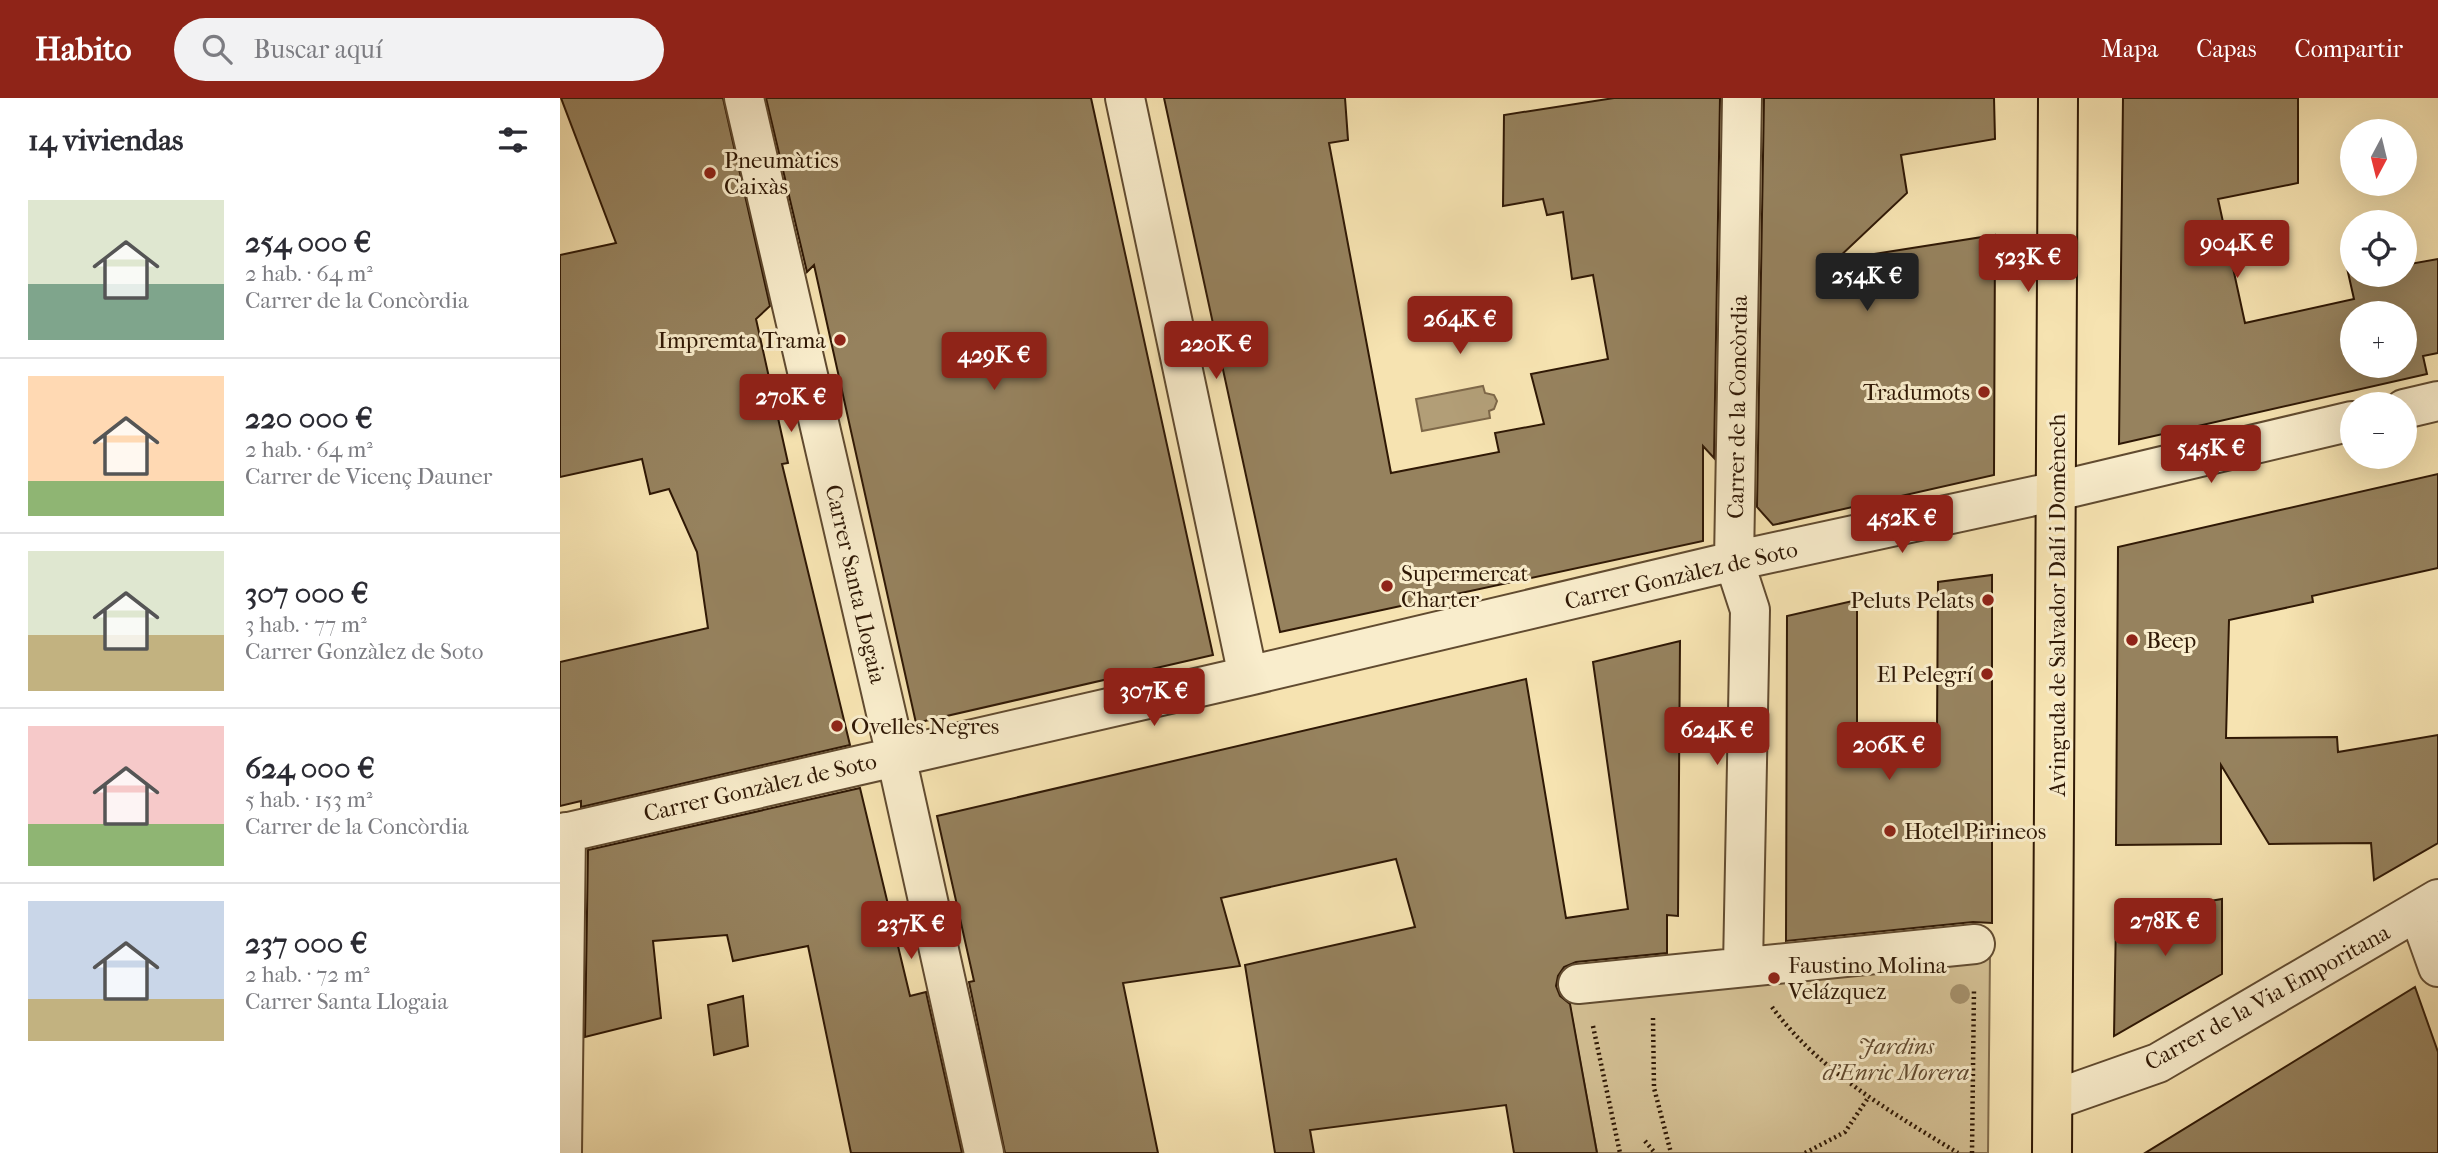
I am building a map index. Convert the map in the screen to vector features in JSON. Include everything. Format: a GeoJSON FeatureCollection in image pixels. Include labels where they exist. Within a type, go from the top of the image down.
{"type":"FeatureCollection","features":[{"type":"Feature","properties":{"kind":"main road","name":"Avinguda de Salvador Dalí i Domènech"},"geometry":{"type":"LineString","coordinates":[[2052,1153],[2058,98]]}},
{"type":"Feature","properties":{"kind":"street","name":"Carrer Santa Llogaia"},"geometry":{"type":"LineString","coordinates":[[744,98],[984,1153]]}},
{"type":"Feature","properties":{"kind":"street"},"geometry":{"type":"LineString","coordinates":[[1125,98],[1248,676]]}},
{"type":"Feature","properties":{"kind":"street","name":"Carrer de la Concòrdia"},"geometry":{"type":"LineString","coordinates":[[1742,98],[1734,561],[1750,610],[1743,966]]}},
{"type":"Feature","properties":{"kind":"street"},"geometry":{"type":"LineString","coordinates":[[2417,406],[2438,401]]}},
{"type":"Feature","properties":{"kind":"street","name":"Carrer Gonzàlez de Soto"},"geometry":{"type":"LineString","coordinates":[[563,833],[1734,561],[2057,491],[2340,424]]}},
{"type":"Feature","properties":{"kind":"street"},"geometry":{"type":"LineString","coordinates":[[562,1153],[563,833]]}},
{"type":"Feature","properties":{"kind":"street"},"geometry":{"type":"LineString","coordinates":[[2428,905],[2438,967]]}},
{"type":"Feature","properties":{"kind":"street","name":"Carrer de la Via Emporitana"},"geometry":{"type":"LineString","coordinates":[[2053,1100],[2158,1063],[2428,905]]}},
{"type":"Feature","properties":{"kind":"street"},"geometry":{"type":"LineString","coordinates":[[1578,984],[1975,944]]}},
{"type":"Feature","properties":{"kind":"path"},"geometry":{"type":"LineString","coordinates":[[1972,1153],[1975,944]]}},
{"type":"Feature","properties":{"kind":"path"},"geometry":{"type":"LineString","coordinates":[[1743,966],[1789,1030],[1868,1098],[1958,1153]]}},
{"type":"Feature","properties":{"kind":"path"},"geometry":{"type":"LineString","coordinates":[[1660,975],[1652,1023],[1654,1088],[1671,1153]]}},
{"type":"Feature","properties":{"kind":"path"},"geometry":{"type":"LineString","coordinates":[[1578,984],[1588,1004],[1620,1153]]}},
{"type":"Feature","properties":{"kind":"path"},"geometry":{"type":"LineString","coordinates":[[1805,1153],[1845,1132],[1868,1098]]}},
{"type":"Feature","properties":{"kind":"path"},"geometry":{"type":"LineString","coordinates":[[1645,1141],[1655,1153]]}},
{"type":"Feature","properties":{"kind":"green space","name":"Jardins d'Enric Morera"},"geometry":{"type":"Polygon","coordinates":[[[1990,956],[1988,1153],[1597,1153],[1569,1001],[1990,956]]]}},
{"type":"Feature","properties":{"kind":"shaded area"},"geometry":{"type":"Polygon","coordinates":[[[1483,386],[1485,393],[1494,395],[1497,401],[1494,409],[1489,411],[1490,418],[1422,431],[1416,399],[1483,386]]]}},
{"type":"Feature","properties":{"kind":"building"},"geometry":{"type":"Polygon","coordinates":[[[561,98],[723,98],[770,306],[756,319],[788,463],[782,464],[850,745],[581,807],[581,801],[560,806],[560,662],[708,628],[697,552],[669,489],[650,494],[642,459],[560,477],[560,255],[616,243],[561,98]]]}},
{"type":"Feature","properties":{"kind":"building"},"geometry":{"type":"Polygon","coordinates":[[[766,98],[1091,98],[1213,655],[916,723],[814,265],[807,272],[766,98]]]}},
{"type":"Feature","properties":{"kind":"building"},"geometry":{"type":"Polygon","coordinates":[[[1164,98],[1345,98],[1348,140],[1329,143],[1391,473],[1499,452],[1495,433],[1544,424],[1531,374],[1608,359],[1593,275],[1572,279],[1563,212],[1547,215],[1543,199],[1503,206],[1504,115],[1614,98],[1720,98],[1714,458],[1703,446],[1703,541],[1280,632],[1164,98]]]}},
{"type":"Feature","properties":{"kind":"building"},"geometry":{"type":"Polygon","coordinates":[[[1764,98],[1994,98],[1995,139],[1901,155],[1907,193],[1836,260],[1995,235],[1994,475],[1773,525],[1757,507],[1764,98]]]}},
{"type":"Feature","properties":{"kind":"building"},"geometry":{"type":"Polygon","coordinates":[[[2123,98],[2298,98],[2298,183],[2218,199],[2245,323],[2340,302],[2340,378],[2409,378],[2119,444],[2123,98]]]}},
{"type":"Feature","properties":{"kind":"building"},"geometry":{"type":"Polygon","coordinates":[[[2438,259],[2438,353],[2423,356],[2427,374],[2417,376],[2417,301],[2345,301],[2354,299],[2351,287],[2417,287],[2417,263],[2438,259]]]}},
{"type":"Feature","properties":{"kind":"building"},"geometry":{"type":"Polygon","coordinates":[[[2438,474],[2438,568],[2312,596],[2313,602],[2229,620],[2226,738],[2337,737],[2338,752],[2438,735],[2438,843],[2374,880],[2371,843],[2269,844],[2221,765],[2221,844],[2116,845],[2118,547],[2438,474]]]}},
{"type":"Feature","properties":{"kind":"building","name":"Hotel Pirineos"},"geometry":{"type":"Polygon","coordinates":[[[1992,575],[1992,923],[1973,922],[1786,941],[1787,616],[1857,600],[1857,740],[1937,733],[1938,582],[1992,575]]]}},
{"type":"Feature","properties":{"kind":"building"},"geometry":{"type":"Polygon","coordinates":[[[1680,641],[1678,916],[1667,915],[1667,953],[1576,962],[1564,967],[1556,986],[1560,996],[1570,1004],[1597,1153],[1514,1153],[1506,1105],[1310,1130],[1314,1153],[1275,1153],[1245,965],[1415,927],[1396,859],[1221,898],[1240,966],[1123,983],[1158,1153],[1005,1153],[969,982],[974,981],[937,816],[1526,679],[1566,918],[1628,909],[1593,662],[1680,641]]]}},
{"type":"Feature","properties":{"kind":"building"},"geometry":{"type":"Polygon","coordinates":[[[860,788],[910,996],[926,992],[962,1153],[851,1153],[808,946],[733,961],[727,935],[653,941],[661,1018],[585,1037],[588,850],[860,788]]]}},
{"type":"Feature","properties":{"kind":"building"},"geometry":{"type":"Polygon","coordinates":[[[2222,899],[2222,974],[2114,1036],[2116,917],[2222,899]]]}},
{"type":"Feature","properties":{"kind":"building"},"geometry":{"type":"Polygon","coordinates":[[[2415,987],[2438,1052],[2438,1153],[2145,1153],[2415,987]]]}},
{"type":"Feature","properties":{"kind":"building"},"geometry":{"type":"Polygon","coordinates":[[[743,996],[748,1046],[714,1055],[708,1005],[743,996]]]}},
{"type":"Feature","properties":{"kind":"place","name":"Pneumàtics Caixàs"},"geometry":{"type":"Point","coordinates":[710,173]}},
{"type":"Feature","properties":{"kind":"place","name":"Impremta Trama"},"geometry":{"type":"Point","coordinates":[840,340]}},
{"type":"Feature","properties":{"kind":"place","name":"Tradumots"},"geometry":{"type":"Point","coordinates":[1984,392]}},
{"type":"Feature","properties":{"kind":"place","name":"Supermercat Charter"},"geometry":{"type":"Point","coordinates":[1387,586]}},
{"type":"Feature","properties":{"kind":"place","name":"Peluts Pelats"},"geometry":{"type":"Point","coordinates":[1988,600]}},
{"type":"Feature","properties":{"kind":"place","name":"Beep"},"geometry":{"type":"Point","coordinates":[2132,640]}},
{"type":"Feature","properties":{"kind":"place","name":"El Pelegrí"},"geometry":{"type":"Point","coordinates":[1987,674]}},
{"type":"Feature","properties":{"kind":"place","name":"Ovelles Negres"},"geometry":{"type":"Point","coordinates":[837,726]}},
{"type":"Feature","properties":{"kind":"place","name":"Hotel Pirineos"},"geometry":{"type":"Point","coordinates":[1890,831]}},
{"type":"Feature","properties":{"kind":"place","name":"Faustino Molina Velázquez"},"geometry":{"type":"Point","coordinates":[1774,978]}}]}
